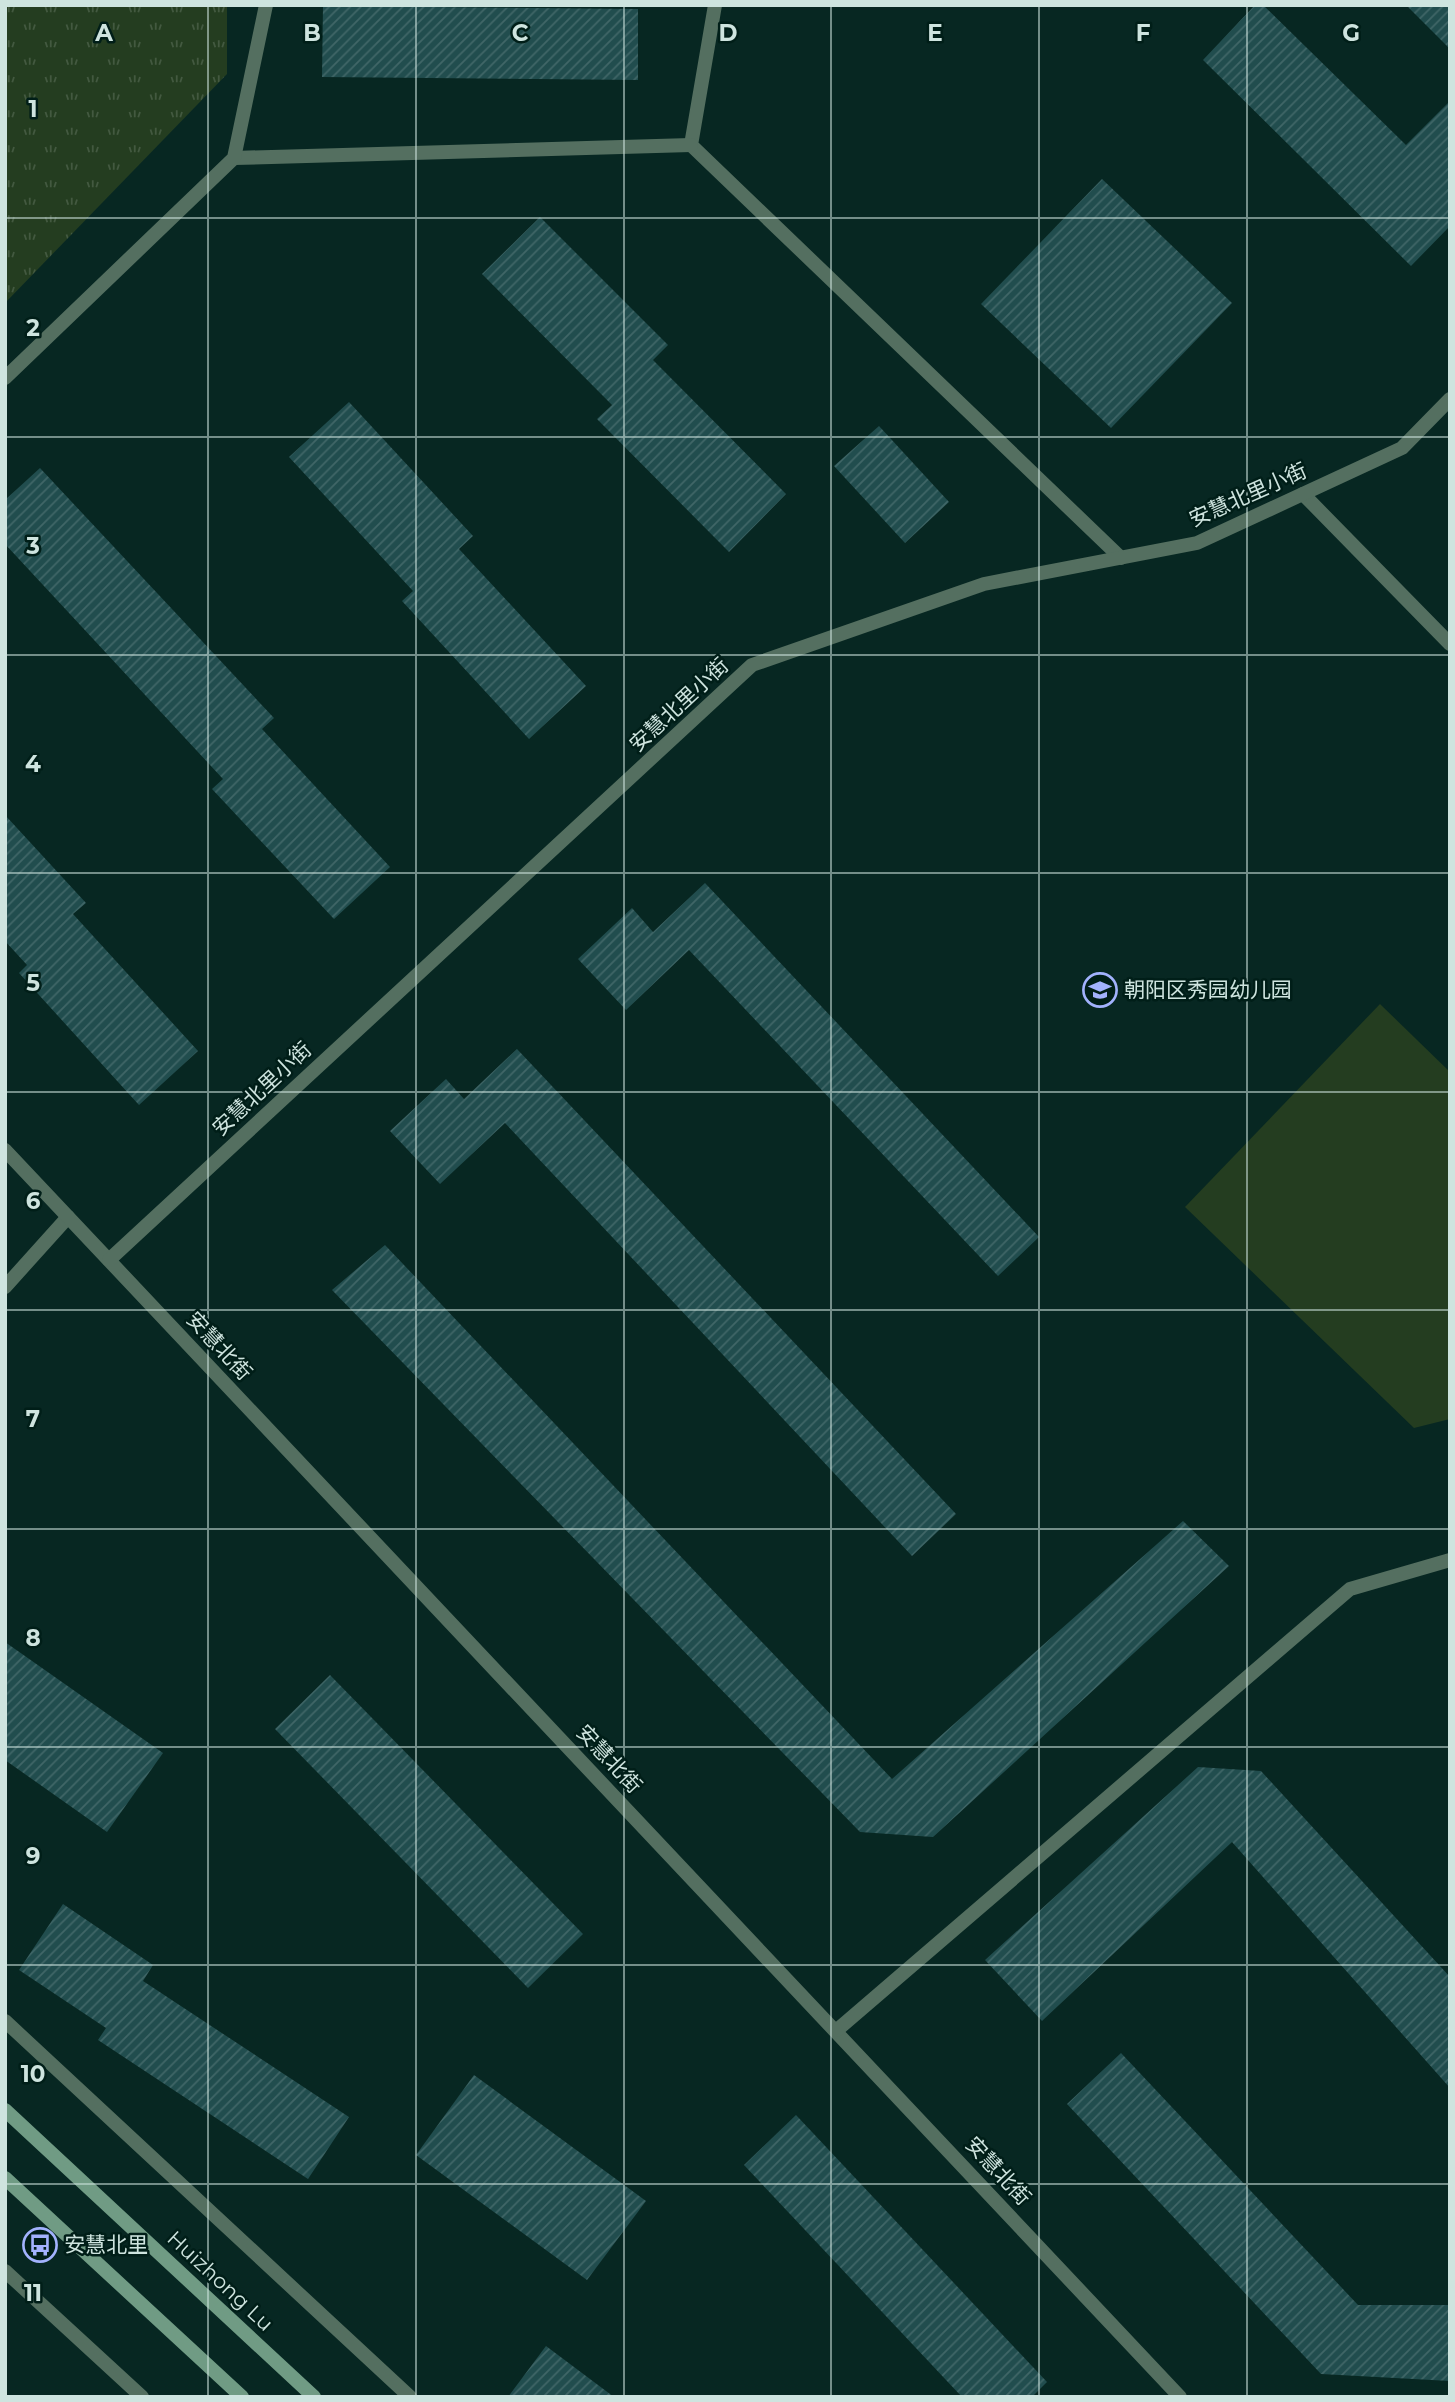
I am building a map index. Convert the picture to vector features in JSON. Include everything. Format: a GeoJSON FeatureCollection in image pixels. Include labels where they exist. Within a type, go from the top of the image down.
{"type":"FeatureCollection","features":[{"type":"Feature","properties":{"kind":"main road","name":"Huizhong Lu"},"geometry":{"type":"LineString","coordinates":[[5,2110],[314,2397]]}},
{"type":"Feature","properties":{"kind":"main road"},"geometry":{"type":"LineString","coordinates":[[5,2178],[242,2397]]}},
{"type":"Feature","properties":{"kind":"street"},"geometry":{"type":"LineString","coordinates":[[5,378],[234,158],[266,5]]}},
{"type":"Feature","properties":{"kind":"street"},"geometry":{"type":"LineString","coordinates":[[691,145],[715,5]]}},
{"type":"Feature","properties":{"kind":"street"},"geometry":{"type":"LineString","coordinates":[[234,158],[691,145],[1121,558]]}},
{"type":"Feature","properties":{"kind":"street","name":"安慧北里小街"},"geometry":{"type":"LineString","coordinates":[[109,1260],[752,666],[984,584],[1197,543],[1402,448],[1450,399]]}},
{"type":"Feature","properties":{"kind":"street"},"geometry":{"type":"LineString","coordinates":[[1303,494],[1450,644]]}},
{"type":"Feature","properties":{"kind":"street","name":"安慧北街"},"geometry":{"type":"LineString","coordinates":[[5,1150],[1180,2397]]}},
{"type":"Feature","properties":{"kind":"street"},"geometry":{"type":"LineString","coordinates":[[5,1287],[68,1217]]}},
{"type":"Feature","properties":{"kind":"street"},"geometry":{"type":"LineString","coordinates":[[837,2030],[1350,1589],[1450,1560]]}},
{"type":"Feature","properties":{"kind":"street"},"geometry":{"type":"LineString","coordinates":[[5,2021],[410,2397]]}},
{"type":"Feature","properties":{"kind":"street"},"geometry":{"type":"LineString","coordinates":[[5,2271],[142,2397]]}},
{"type":"Feature","properties":{"kind":"green space"},"geometry":{"type":"Polygon","coordinates":[[[5,5],[227,5],[227,74],[5,303],[5,5]]]}},
{"type":"Feature","properties":{"kind":"green space"},"geometry":{"type":"Polygon","coordinates":[[[1380,1004],[1450,1072],[1450,1419],[1414,1428],[1185,1207],[1380,1004]]]}},
{"type":"Feature","properties":{"kind":"building"},"geometry":{"type":"Polygon","coordinates":[[[1255,5],[1263,5],[1406,145],[1450,101],[1450,226],[1411,266],[1203,60],[1255,5]]]}},
{"type":"Feature","properties":{"kind":"building"},"geometry":{"type":"Polygon","coordinates":[[[1406,5],[1450,5],[1450,50],[1447,46],[1406,5]]]}},
{"type":"Feature","properties":{"kind":"building"},"geometry":{"type":"Polygon","coordinates":[[[323,6],[638,9],[638,80],[322,77],[323,6]]]}},
{"type":"Feature","properties":{"kind":"building"},"geometry":{"type":"Polygon","coordinates":[[[1102,179],[1232,303],[1111,428],[981,304],[1102,179]]]}},
{"type":"Feature","properties":{"kind":"building"},"geometry":{"type":"Polygon","coordinates":[[[540,217],[668,345],[653,360],[786,494],[729,552],[597,419],[612,405],[482,274],[540,217]]]}},
{"type":"Feature","properties":{"kind":"building"},"geometry":{"type":"Polygon","coordinates":[[[349,402],[473,536],[459,549],[586,686],[529,739],[402,601],[413,591],[289,457],[349,402]]]}},
{"type":"Feature","properties":{"kind":"building"},"geometry":{"type":"Polygon","coordinates":[[[879,426],[949,502],[905,543],[834,466],[879,426]]]}},
{"type":"Feature","properties":{"kind":"building"},"geometry":{"type":"Polygon","coordinates":[[[40,468],[274,718],[262,729],[390,867],[334,919],[212,789],[223,779],[5,544],[5,500],[40,468]]]}},
{"type":"Feature","properties":{"kind":"building"},"geometry":{"type":"Polygon","coordinates":[[[5,815],[86,903],[73,914],[198,1051],[139,1105],[19,973],[27,965],[5,941],[5,815]]]}},
{"type":"Feature","properties":{"kind":"building"},"geometry":{"type":"Polygon","coordinates":[[[705,883],[1039,1237],[998,1276],[689,950],[626,1010],[578,959],[632,908],[653,932],[705,883]]]}},
{"type":"Feature","properties":{"kind":"building"},"geometry":{"type":"Polygon","coordinates":[[[517,1049],[956,1514],[912,1556],[505,1123],[440,1184],[390,1131],[446,1079],[464,1099],[517,1049]]]}},
{"type":"Feature","properties":{"kind":"building"},"geometry":{"type":"Polygon","coordinates":[[[385,1245],[892,1779],[1183,1521],[1229,1566],[933,1837],[860,1832],[332,1290],[385,1245]]]}},
{"type":"Feature","properties":{"kind":"building"},"geometry":{"type":"Polygon","coordinates":[[[5,1642],[163,1753],[107,1832],[5,1760],[5,1642]]]}},
{"type":"Feature","properties":{"kind":"building"},"geometry":{"type":"Polygon","coordinates":[[[330,1675],[583,1934],[528,1988],[275,1729],[330,1675]]]}},
{"type":"Feature","properties":{"kind":"building"},"geometry":{"type":"Polygon","coordinates":[[[1198,1767],[1261,1771],[1450,1977],[1450,2088],[1232,1842],[1042,2021],[985,1960],[1198,1767]]]}},
{"type":"Feature","properties":{"kind":"building"},"geometry":{"type":"Polygon","coordinates":[[[63,1904],[153,1965],[143,1981],[349,2117],[308,2179],[98,2040],[106,2028],[19,1970],[63,1904]]]}},
{"type":"Feature","properties":{"kind":"building"},"geometry":{"type":"Polygon","coordinates":[[[1121,2053],[1358,2305],[1450,2305],[1450,2381],[1321,2374],[1067,2104],[1121,2053]]]}},
{"type":"Feature","properties":{"kind":"building"},"geometry":{"type":"Polygon","coordinates":[[[474,2075],[646,2201],[587,2280],[416,2155],[474,2075]]]}},
{"type":"Feature","properties":{"kind":"building"},"geometry":{"type":"Polygon","coordinates":[[[796,2115],[1047,2382],[1032,2397],[962,2397],[744,2165],[796,2115]]]}},
{"type":"Feature","properties":{"kind":"building"},"geometry":{"type":"Polygon","coordinates":[[[546,2346],[614,2397],[508,2397],[546,2346]]]}},
{"type":"Feature","properties":{"kind":"place","name":"朝阳区秀园幼儿园"},"geometry":{"type":"Point","coordinates":[1100,990]}},
{"type":"Feature","properties":{"kind":"place","name":"安慧北里"},"geometry":{"type":"Point","coordinates":[40,2245]}}]}
